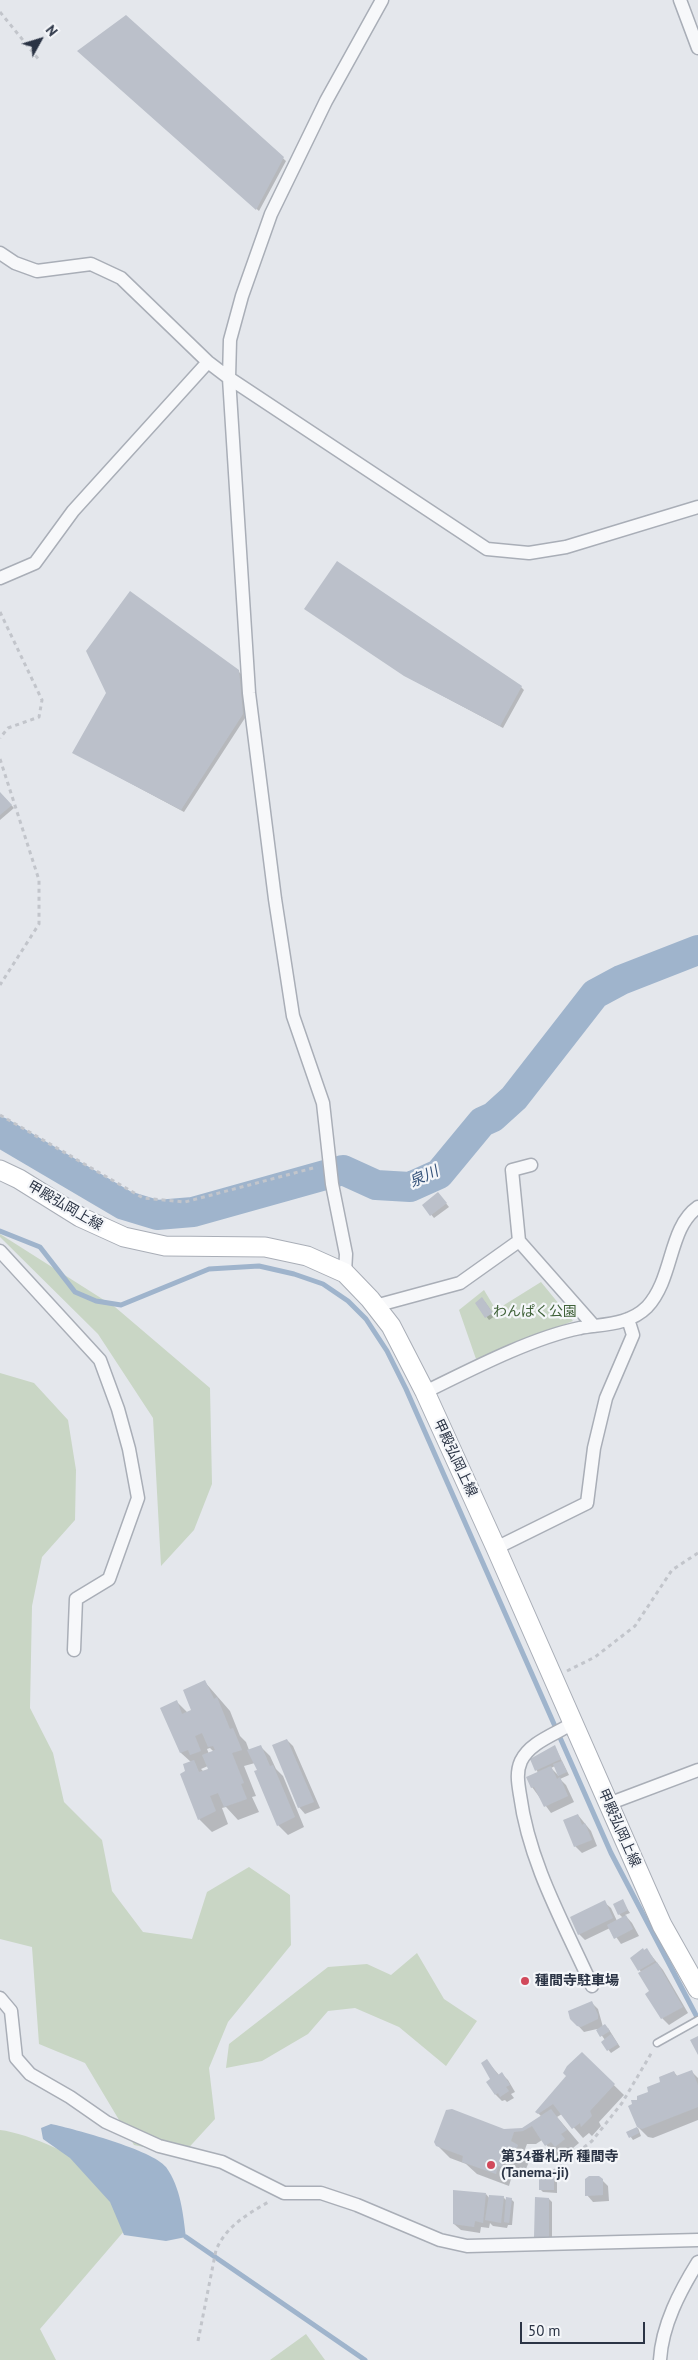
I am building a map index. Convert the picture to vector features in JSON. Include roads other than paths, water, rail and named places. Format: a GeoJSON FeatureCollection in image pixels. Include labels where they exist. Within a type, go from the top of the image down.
{"type":"FeatureCollection","features":[{"type":"Feature","properties":{"kind":"main road","name":"甲殿弘岡上線"},"geometry":{"type":"LineString","coordinates":[[0,1170],[80,1217],[124,1237],[165,1246],[265,1247],[307,1256],[344,1273],[375,1306],[391,1326],[425,1392],[496,1548],[571,1725],[662,1925],[698,1989]]}},
{"type":"Feature","properties":{"kind":"street"},"geometry":{"type":"LineString","coordinates":[[344,1273],[346,1254],[332,1184],[322,1103],[293,1016],[275,899],[250,693],[229,378],[230,340],[242,296],[271,214],[326,101],[382,0]]}},
{"type":"Feature","properties":{"kind":"street"},"geometry":{"type":"LineString","coordinates":[[680,0],[698,48]]}},
{"type":"Feature","properties":{"kind":"street"},"geometry":{"type":"LineString","coordinates":[[0,253],[15,263],[37,271],[91,264],[121,278],[208,362],[229,378],[488,549],[530,553],[566,547],[698,507]]}},
{"type":"Feature","properties":{"kind":"street"},"geometry":{"type":"LineString","coordinates":[[0,578],[36,563],[73,511],[208,362]]}},
{"type":"Feature","properties":{"kind":"street"},"geometry":{"type":"LineString","coordinates":[[531,1165],[512,1170],[519,1241],[594,1326]]}},
{"type":"Feature","properties":{"kind":"street"},"geometry":{"type":"LineString","coordinates":[[425,1392],[558,1333],[628,1319],[647,1307],[665,1280],[681,1226],[690,1213],[698,1207]]}},
{"type":"Feature","properties":{"kind":"street"},"geometry":{"type":"LineString","coordinates":[[375,1306],[460,1283],[519,1241]]}},
{"type":"Feature","properties":{"kind":"street"},"geometry":{"type":"LineString","coordinates":[[0,1252],[100,1360],[118,1409],[131,1459],[138,1498],[109,1579],[76,1600],[74,1650]]}},
{"type":"Feature","properties":{"kind":"street"},"geometry":{"type":"LineString","coordinates":[[496,1548],[587,1503],[594,1448],[606,1398],[632,1335],[628,1319]]}},
{"type":"Feature","properties":{"kind":"street"},"geometry":{"type":"LineString","coordinates":[[571,1725],[534,1746],[521,1761],[517,1775],[524,1826],[548,1892],[592,1986]]}},
{"type":"Feature","properties":{"kind":"street"},"geometry":{"type":"LineString","coordinates":[[608,1804],[698,1770]]}},
{"type":"Feature","properties":{"kind":"street"},"geometry":{"type":"LineString","coordinates":[[0,1998],[11,2011],[16,2058],[30,2074],[70,2096],[106,2122],[132,2135],[159,2146],[222,2162],[284,2194],[321,2193],[357,2205],[440,2240],[467,2246],[698,2240]]}},
{"type":"Feature","properties":{"kind":"street"},"geometry":{"type":"LineString","coordinates":[[660,2360],[660,2349],[678,2294],[698,2262]]}},
{"type":"Feature","properties":{"kind":"lane"},"geometry":{"type":"LineString","coordinates":[[657,2043],[696,2021]]}},
{"type":"Feature","properties":{"kind":"water"},"geometry":{"type":"Polygon","coordinates":[[[51,2124],[77,2130],[130,2147],[158,2160],[166,2167],[175,2184],[184,2219],[186,2237],[166,2241],[124,2235],[110,2202],[70,2158],[43,2139],[41,2128],[51,2124]]]}},
{"type":"Feature","properties":{"kind":"waterway","name":"泉川"},"geometry":{"type":"LineString","coordinates":[[0,1132],[124,1205],[157,1215],[193,1212],[343,1170],[376,1185],[410,1187],[439,1174],[482,1122],[493,1117],[514,1098],[595,994],[621,980],[698,950]]}},
{"type":"Feature","properties":{"kind":"waterway"},"geometry":{"type":"LineString","coordinates":[[0,1231],[40,1247],[75,1292],[96,1301],[121,1305],[209,1269],[259,1266],[294,1274],[323,1284],[348,1301],[366,1319],[387,1351],[406,1389],[611,1853],[698,2019]]}},
{"type":"Feature","properties":{"kind":"waterway"},"geometry":{"type":"LineString","coordinates":[[186,2237],[365,2360]]}},
{"type":"Feature","properties":{"kind":"place","name":"種間寺駐車場"},"geometry":{"type":"Point","coordinates":[525,1981]}},
{"type":"Feature","properties":{"kind":"place","name":"第34番札所 種間寺 (Tanema-ji)"},"geometry":{"type":"Point","coordinates":[491,2165]}},
{"type":"Feature","properties":{"kind":"park label","name":"わんぱく公園"},"geometry":{"type":"Point","coordinates":[535,1312]}}]}
